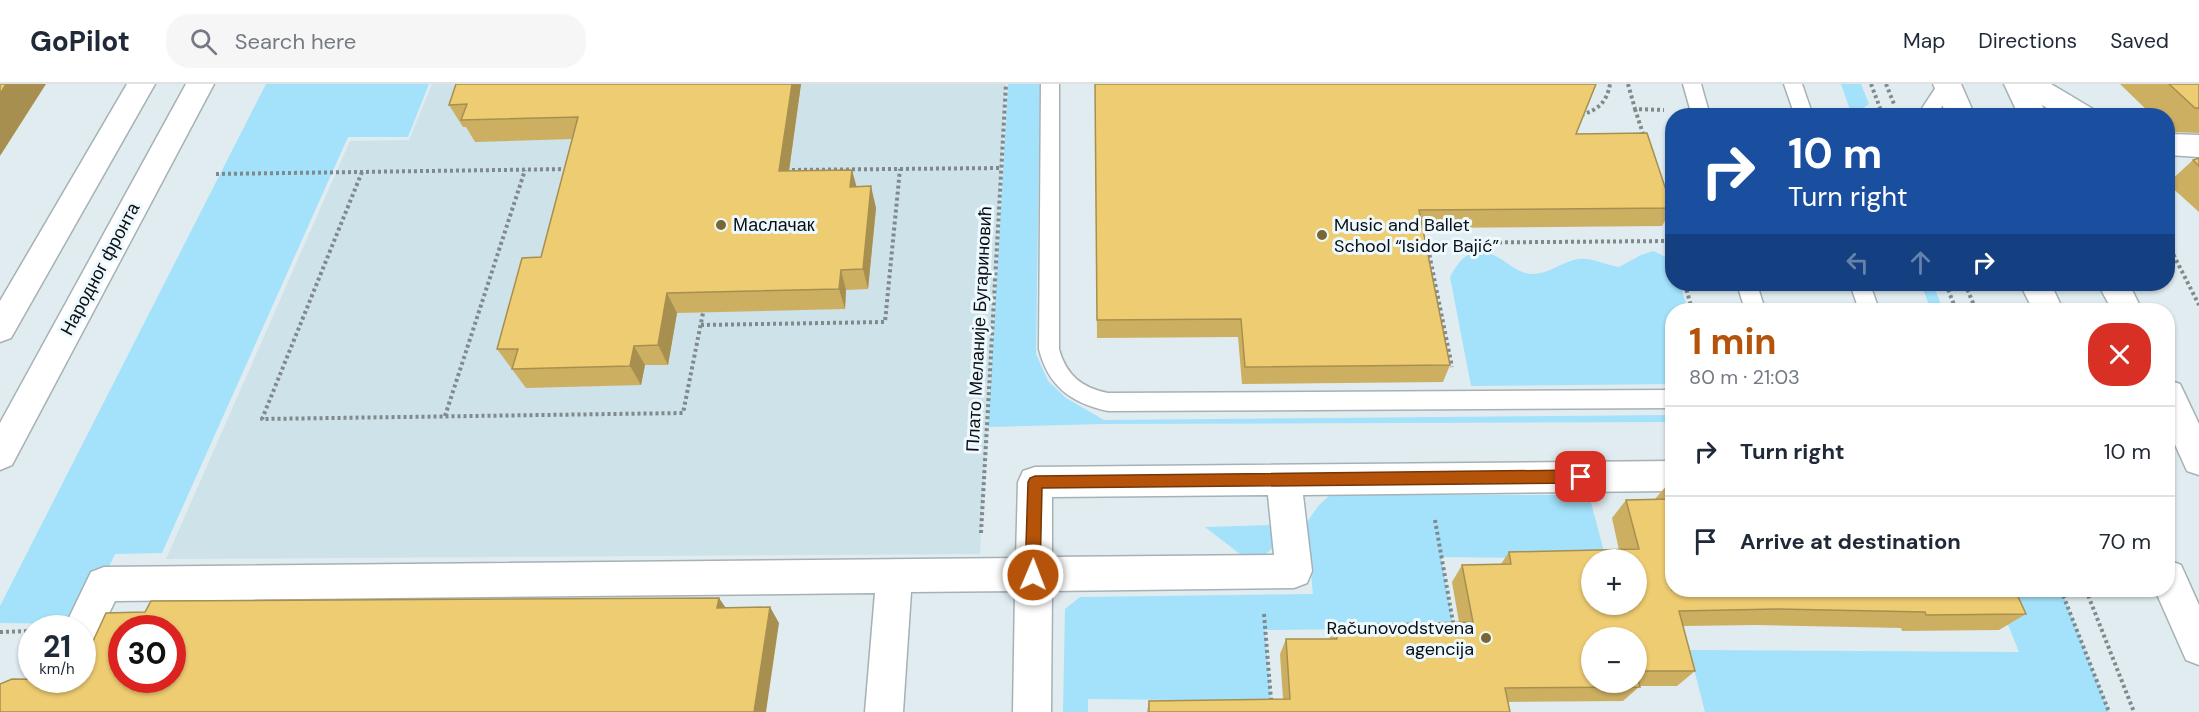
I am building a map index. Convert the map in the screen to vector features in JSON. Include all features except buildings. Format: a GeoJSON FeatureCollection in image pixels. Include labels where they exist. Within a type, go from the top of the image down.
{"type":"FeatureCollection","features":[{"type":"Feature","properties":{"kind":"street"},"geometry":{"type":"LineString","coordinates":[[0,329],[141,84]]}},
{"type":"Feature","properties":{"kind":"street","name":"Народног фронта"},"geometry":{"type":"LineString","coordinates":[[0,455],[200,84]]}},
{"type":"Feature","properties":{"kind":"street"},"geometry":{"type":"LineString","coordinates":[[1947,84],[1958,108]]}},
{"type":"Feature","properties":{"kind":"street"},"geometry":{"type":"LineString","coordinates":[[2018,84],[2029,108]]}},
{"type":"Feature","properties":{"kind":"street"},"geometry":{"type":"LineString","coordinates":[[2029,84],[2070,108]]}},
{"type":"Feature","properties":{"kind":"street"},"geometry":{"type":"LineString","coordinates":[[2175,145],[2199,146]]}},
{"type":"Feature","properties":{"kind":"street"},"geometry":{"type":"LineString","coordinates":[[2175,409],[2199,460]]}},
{"type":"Feature","properties":{"kind":"street"},"geometry":{"type":"LineString","coordinates":[[1032,712],[1035,482],[1665,476]]}},
{"type":"Feature","properties":{"kind":"street"},"geometry":{"type":"LineString","coordinates":[[89,615],[104,584],[1294,571],[1284,480]]}},
{"type":"Feature","properties":{"kind":"street"},"geometry":{"type":"LineString","coordinates":[[884,712],[894,576]]}},
{"type":"Feature","properties":{"kind":"street"},"geometry":{"type":"LineString","coordinates":[[2175,593],[2199,647]]}},
{"type":"Feature","properties":{"kind":"lane"},"geometry":{"type":"LineString","coordinates":[[1050,84],[1049,349],[1052,365],[1062,380],[1079,394],[1108,402],[1665,399]]}},
{"type":"Feature","properties":{"kind":"lane"},"geometry":{"type":"LineString","coordinates":[[1692,84],[1699,108]]}},
{"type":"Feature","properties":{"kind":"lane"},"geometry":{"type":"LineString","coordinates":[[1793,84],[1801,108]]}},
{"type":"Feature","properties":{"kind":"lane"},"geometry":{"type":"LineString","coordinates":[[1931,108],[1947,84]]}},
{"type":"Feature","properties":{"kind":"path","name":"Плато Меланије Бугариновић"},"geometry":{"type":"LineString","coordinates":[[980,576],[1006,84]]}},
{"type":"Feature","properties":{"kind":"path"},"geometry":{"type":"LineString","coordinates":[[1574,117],[1596,110],[1608,98],[1610,84]]}},
{"type":"Feature","properties":{"kind":"path"},"geometry":{"type":"LineString","coordinates":[[1628,84],[1647,147]]}},
{"type":"Feature","properties":{"kind":"path"},"geometry":{"type":"LineString","coordinates":[[1871,84],[1880,108]]}},
{"type":"Feature","properties":{"kind":"path"},"geometry":{"type":"LineString","coordinates":[[1886,84],[1894,105]]}},
{"type":"Feature","properties":{"kind":"path"},"geometry":{"type":"LineString","coordinates":[[1635,109],[1665,111]]}},
{"type":"Feature","properties":{"kind":"path"},"geometry":{"type":"LineString","coordinates":[[1632,136],[1643,136]]}},
{"type":"Feature","properties":{"kind":"path"},"geometry":{"type":"LineString","coordinates":[[783,171],[1002,168]]}},
{"type":"Feature","properties":{"kind":"path"},"geometry":{"type":"LineString","coordinates":[[216,174],[570,169]]}},
{"type":"Feature","properties":{"kind":"path"},"geometry":{"type":"LineString","coordinates":[[701,325],[885,322],[900,169]]}},
{"type":"Feature","properties":{"kind":"path"},"geometry":{"type":"LineString","coordinates":[[445,416],[525,170]]}},
{"type":"Feature","properties":{"kind":"path"},"geometry":{"type":"LineString","coordinates":[[362,172],[262,419],[683,413],[705,304]]}},
{"type":"Feature","properties":{"kind":"path"},"geometry":{"type":"LineString","coordinates":[[1663,204],[1665,212]]}},
{"type":"Feature","properties":{"kind":"path"},"geometry":{"type":"LineString","coordinates":[[1416,243],[1665,239]]}},
{"type":"Feature","properties":{"kind":"path"},"geometry":{"type":"LineString","coordinates":[[1427,243],[1459,400]]}},
{"type":"Feature","properties":{"kind":"path"},"geometry":{"type":"LineString","coordinates":[[2175,258],[2199,305]]}},
{"type":"Feature","properties":{"kind":"path"},"geometry":{"type":"LineString","coordinates":[[1434,516],[1455,636]]}},
{"type":"Feature","properties":{"kind":"path"},"geometry":{"type":"LineString","coordinates":[[2064,597],[2109,712]]}},
{"type":"Feature","properties":{"kind":"path"},"geometry":{"type":"LineString","coordinates":[[2089,597],[2134,712]]}},
{"type":"Feature","properties":{"kind":"path"},"geometry":{"type":"LineString","coordinates":[[1263,607],[1272,712]]}},
{"type":"Feature","properties":{"kind":"path"},"geometry":{"type":"LineString","coordinates":[[0,632],[18,631]]}},
{"type":"Feature","properties":{"kind":"shaded area"},"geometry":{"type":"Polygon","coordinates":[[[266,84],[429,84],[408,137],[348,137],[162,553],[115,554],[86,615],[18,615],[18,623],[0,623],[0,606],[266,84]]]}},
{"type":"Feature","properties":{"kind":"shaded area"},"geometry":{"type":"Polygon","coordinates":[[[432,84],[1006,84],[980,554],[166,559],[350,141],[409,140],[432,84]]]}},
{"type":"Feature","properties":{"kind":"shaded area"},"geometry":{"type":"Polygon","coordinates":[[[1008,84],[1040,84],[1036,354],[1048,381],[1066,398],[1104,420],[1665,415],[1665,422],[1104,424],[988,427],[1008,84]]]}},
{"type":"Feature","properties":{"kind":"shaded area"},"geometry":{"type":"Polygon","coordinates":[[[1841,84],[1861,84],[1869,104],[1863,108],[1849,108],[1841,84]]]}},
{"type":"Feature","properties":{"kind":"shaded area"},"geometry":{"type":"Polygon","coordinates":[[[1653,251],[1665,257],[1665,291],[1682,291],[1686,303],[1665,303],[1665,384],[1471,386],[1450,277],[1465,257],[1473,253],[1485,252],[1519,271],[1532,274],[1546,272],[1578,259],[1593,260],[1619,267],[1653,251]]]}},
{"type":"Feature","properties":{"kind":"shaded area"},"geometry":{"type":"Polygon","coordinates":[[[1924,291],[1936,291],[1940,303],[1928,303],[1924,291]]]}},
{"type":"Feature","properties":{"kind":"shaded area"},"geometry":{"type":"Polygon","coordinates":[[[1330,495],[1589,495],[1603,549],[1581,549],[1581,559],[1441,557],[1454,628],[1265,630],[1271,701],[1088,699],[1088,712],[1063,712],[1065,609],[1080,597],[1313,594],[1306,524],[1318,506],[1330,495]]]}},
{"type":"Feature","properties":{"kind":"shaded area"},"geometry":{"type":"Polygon","coordinates":[[[1276,525],[1275,546],[1260,559],[1249,561],[1205,527],[1276,525]]]}},
{"type":"Feature","properties":{"kind":"shaded area"},"geometry":{"type":"Polygon","coordinates":[[[1997,597],[2064,597],[2109,712],[1705,712],[1689,650],[2019,652],[1997,597]]]}},
{"type":"Feature","properties":{"kind":"place","name":"Маслачак"},"geometry":{"type":"Point","coordinates":[721,225]}},
{"type":"Feature","properties":{"kind":"place","name":"Music and Ballet School “Isidor Bajić”"},"geometry":{"type":"Point","coordinates":[1322,235]}},
{"type":"Feature","properties":{"kind":"place","name":"Računovodstvena agencija"},"geometry":{"type":"Point","coordinates":[1486,638]}},
{"type":"Feature","properties":{"kind":"route"},"geometry":{"type":"LineString","coordinates":[[1033,575],[1035,482],[1581,477]]}}]}
